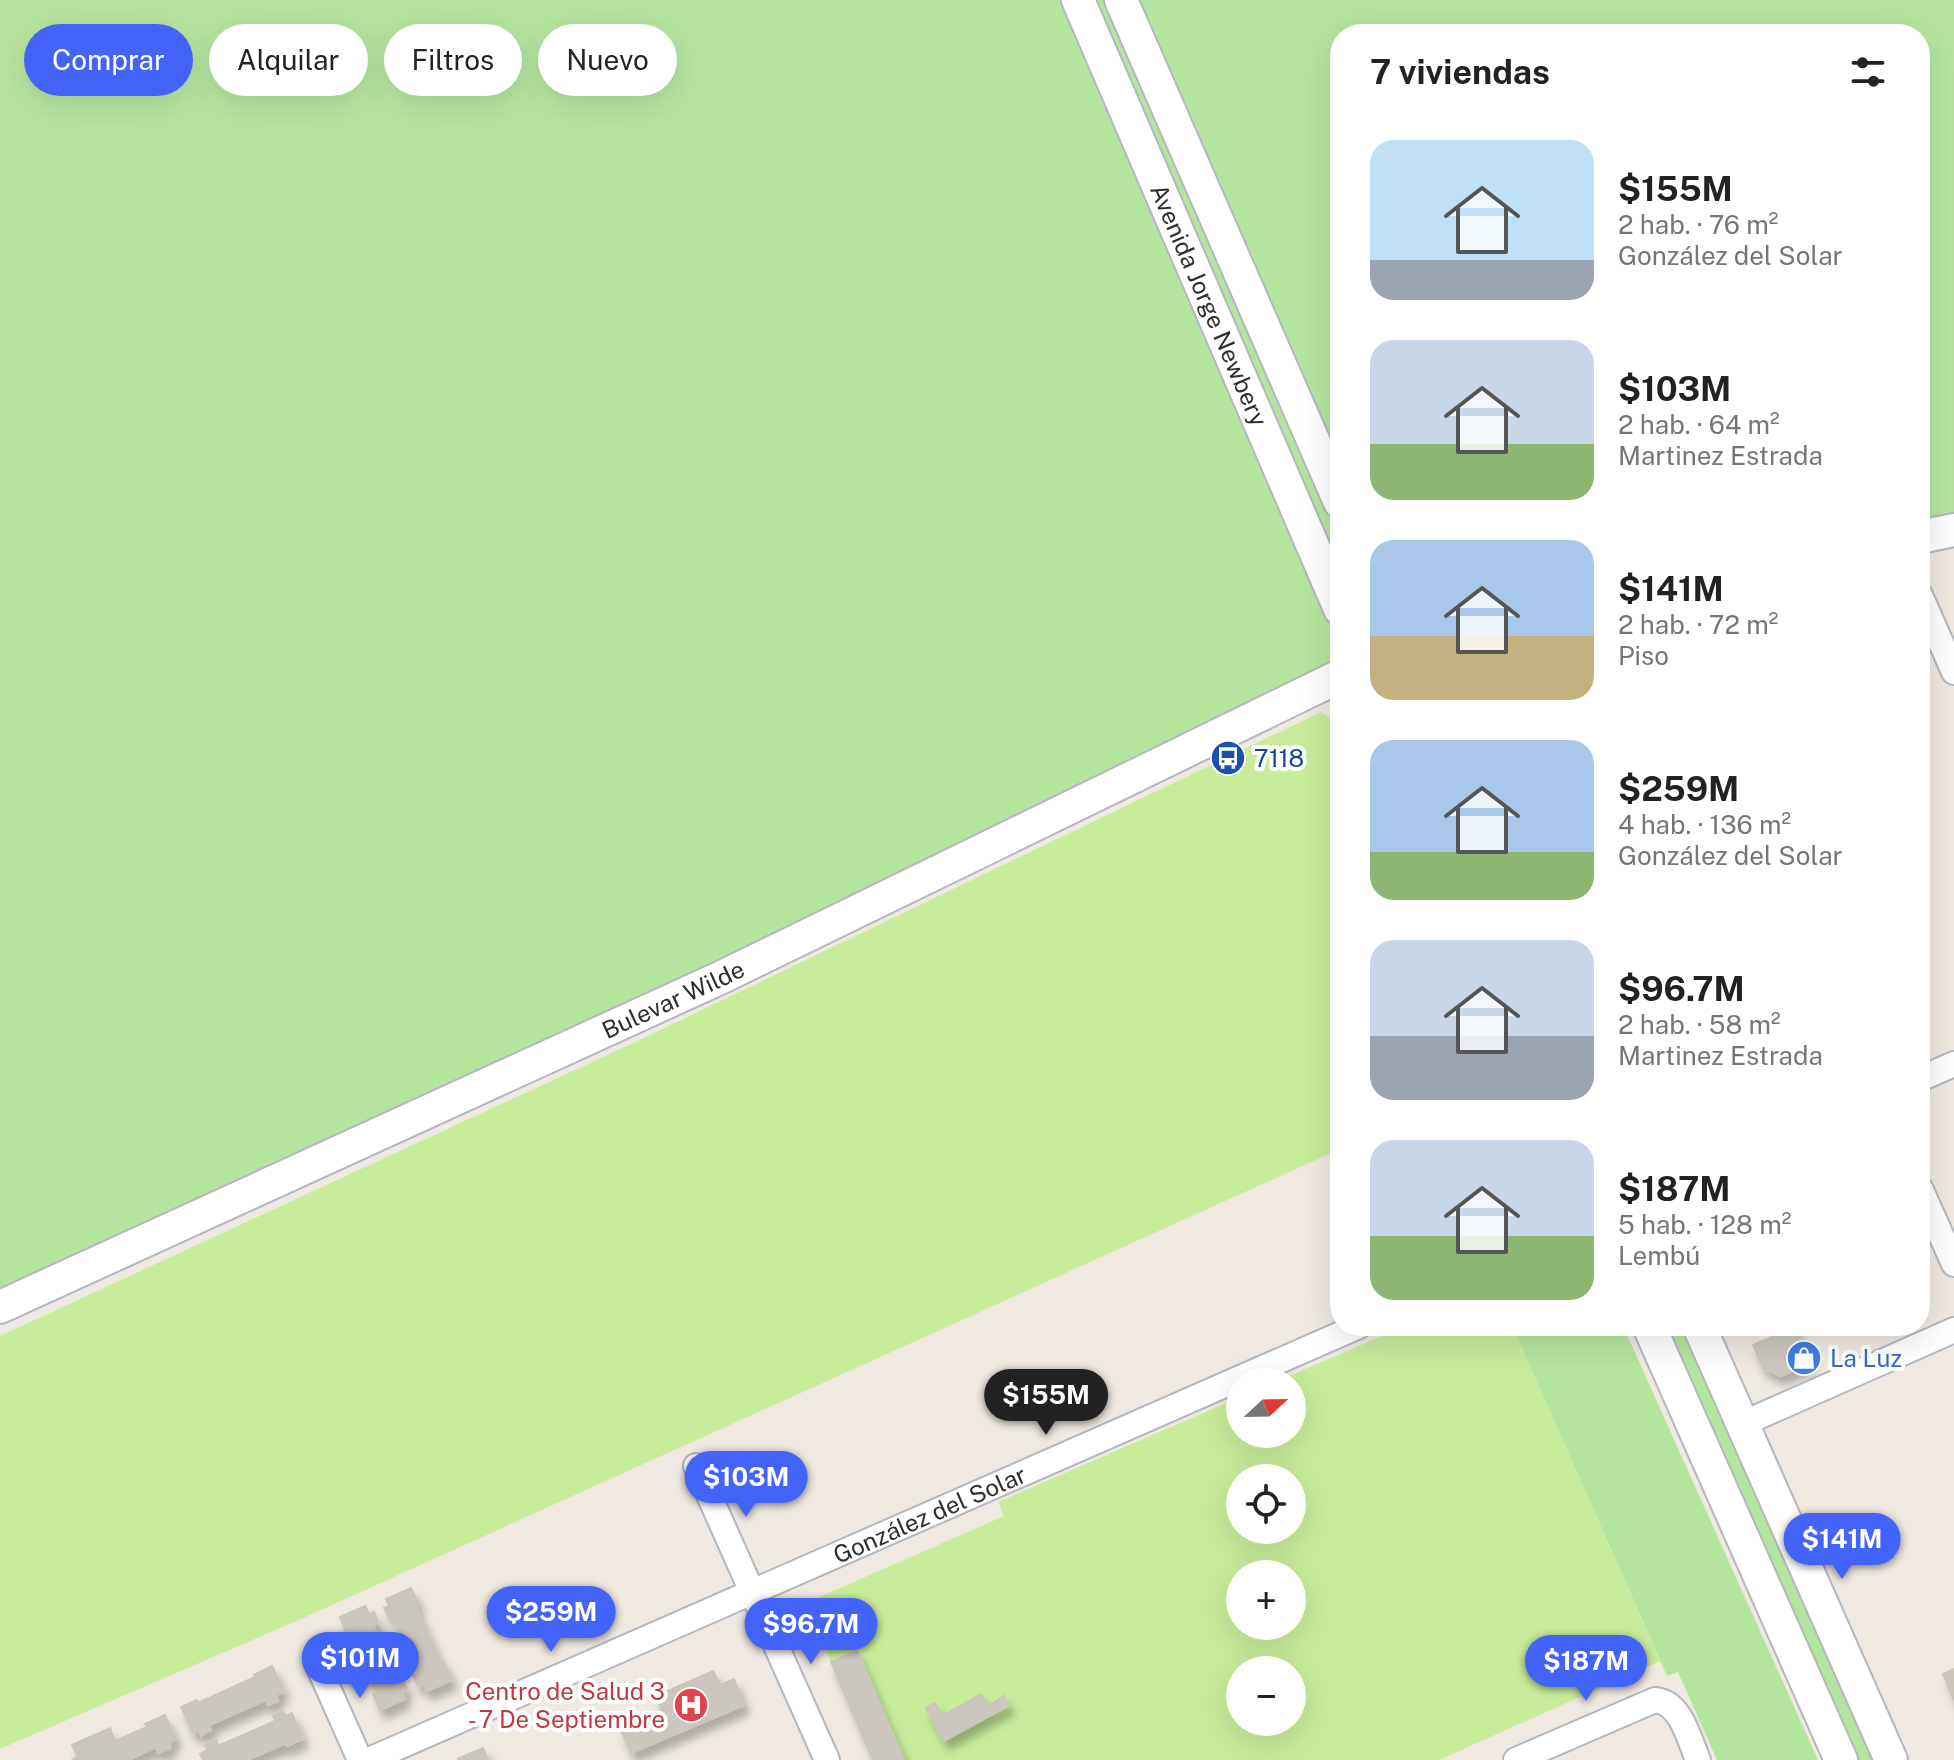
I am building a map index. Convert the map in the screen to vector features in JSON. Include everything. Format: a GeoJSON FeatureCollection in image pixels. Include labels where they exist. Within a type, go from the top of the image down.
{"type":"FeatureCollection","features":[{"type":"Feature","properties":{"kind":"main road","name":"Avenida Jorge Newbery"},"geometry":{"type":"LineString","coordinates":[[1078,0],[1330,586]]}},
{"type":"Feature","properties":{"kind":"main road","name":"Avenida Jorge Newbery"},"geometry":{"type":"LineString","coordinates":[[1121,0],[1330,479]]}},
{"type":"Feature","properties":{"kind":"main road"},"geometry":{"type":"LineString","coordinates":[[1930,535],[1954,530]]}},
{"type":"Feature","properties":{"kind":"main road","name":"Bulevar Wilde"},"geometry":{"type":"LineString","coordinates":[[0,1307],[722,977],[1330,681]]}},
{"type":"Feature","properties":{"kind":"main road"},"geometry":{"type":"LineString","coordinates":[[1653,1336],[1841,1760]]}},
{"type":"Feature","properties":{"kind":"main road"},"geometry":{"type":"LineString","coordinates":[[1703,1336],[1891,1760]]}},
{"type":"Feature","properties":{"kind":"street"},"geometry":{"type":"LineString","coordinates":[[1930,618],[1954,672]]}},
{"type":"Feature","properties":{"kind":"street"},"geometry":{"type":"LineString","coordinates":[[1930,1075],[1954,1064]]}},
{"type":"Feature","properties":{"kind":"street"},"geometry":{"type":"LineString","coordinates":[[1930,1210],[1954,1264]]}},
{"type":"Feature","properties":{"kind":"street"},"geometry":{"type":"LineString","coordinates":[[1742,1424],[1954,1330]]}},
{"type":"Feature","properties":{"kind":"street","name":"González del Solar"},"geometry":{"type":"LineString","coordinates":[[369,1760],[1336,1336]]}},
{"type":"Feature","properties":{"kind":"street"},"geometry":{"type":"LineString","coordinates":[[696,1466],[827,1760]]}},
{"type":"Feature","properties":{"kind":"street"},"geometry":{"type":"LineString","coordinates":[[316,1661],[360,1760]]}},
{"type":"Feature","properties":{"kind":"street"},"geometry":{"type":"LineString","coordinates":[[1516,1760],[1655,1700],[1665,1701],[1676,1709],[1698,1760]]}},
{"type":"Feature","properties":{"kind":"green space"},"geometry":{"type":"Polygon","coordinates":[[[0,0],[1954,0],[1954,530],[1930,535],[1930,24],[1330,24],[1330,681],[0,1307],[0,0]]]}},
{"type":"Feature","properties":{"kind":"green space"},"geometry":{"type":"Polygon","coordinates":[[[1321,712],[1330,718],[1330,1154],[301,1619],[0,1749],[0,1336],[629,1045],[1321,712]]]}},
{"type":"Feature","properties":{"kind":"green space"},"geometry":{"type":"Polygon","coordinates":[[[1382,1336],[1516,1336],[1660,1661],[1439,1760],[873,1760],[806,1603],[1004,1516],[998,1502],[1226,1403],[1226,1448],[1306,1448],[1306,1369],[1382,1336]]]}},
{"type":"Feature","properties":{"kind":"green space"},"geometry":{"type":"Polygon","coordinates":[[[1516,1336],[1627,1336],[1818,1760],[1717,1760],[1678,1672],[1667,1676],[1516,1336]]]}},
{"type":"Feature","properties":{"kind":"green space"},"geometry":{"type":"Polygon","coordinates":[[[1665,1336],[1688,1336],[1877,1760],[1854,1760],[1665,1336]]]}},
{"type":"Feature","properties":{"kind":"building"},"geometry":{"type":"Polygon","coordinates":[[[1774,1336],[1788,1336],[1802,1367],[1781,1376],[1763,1368],[1753,1345],[1774,1336]]]}},
{"type":"Feature","properties":{"kind":"building"},"geometry":{"type":"Polygon","coordinates":[[[1788,1336],[1799,1336],[1811,1363],[1802,1367],[1788,1336]]]}},
{"type":"Feature","properties":{"kind":"building"},"geometry":{"type":"Polygon","coordinates":[[[411,1588],[419,1604],[415,1605],[452,1680],[427,1691],[423,1683],[418,1686],[413,1675],[419,1673],[393,1616],[389,1618],[384,1608],[389,1606],[386,1599],[411,1588]]]}},
{"type":"Feature","properties":{"kind":"building"},"geometry":{"type":"Polygon","coordinates":[[[365,1606],[369,1614],[374,1612],[378,1622],[373,1625],[398,1682],[403,1680],[407,1690],[402,1692],[405,1699],[380,1710],[373,1694],[376,1692],[340,1617],[365,1606]]]}},
{"type":"Feature","properties":{"kind":"building"},"geometry":{"type":"Polygon","coordinates":[[[857,1651],[904,1760],[873,1760],[831,1662],[857,1651]]]}},
{"type":"Feature","properties":{"kind":"building"},"geometry":{"type":"Polygon","coordinates":[[[272,1666],[284,1691],[276,1695],[278,1701],[268,1705],[266,1700],[209,1725],[211,1730],[201,1735],[199,1730],[193,1733],[181,1707],[197,1700],[198,1703],[272,1666]]]}},
{"type":"Feature","properties":{"kind":"building"},"geometry":{"type":"Polygon","coordinates":[[[1954,1669],[1954,1700],[1943,1674],[1954,1669]]]}},
{"type":"Feature","properties":{"kind":"building"},"geometry":{"type":"Polygon","coordinates":[[[713,1671],[720,1685],[734,1679],[744,1705],[631,1753],[620,1728],[662,1710],[656,1696],[713,1671]]]}},
{"type":"Feature","properties":{"kind":"building"},"geometry":{"type":"Polygon","coordinates":[[[981,1694],[988,1706],[1004,1696],[1009,1705],[944,1741],[926,1708],[935,1703],[942,1716],[981,1694]]]}},
{"type":"Feature","properties":{"kind":"building"},"geometry":{"type":"Polygon","coordinates":[[[283,1711],[285,1716],[292,1713],[303,1739],[247,1760],[203,1760],[200,1754],[208,1750],[205,1745],[216,1740],[218,1746],[275,1721],[273,1716],[283,1711]]]}},
{"type":"Feature","properties":{"kind":"building"},"geometry":{"type":"Polygon","coordinates":[[[165,1715],[176,1739],[169,1742],[171,1748],[158,1753],[156,1747],[128,1760],[72,1760],[78,1757],[72,1745],[110,1728],[115,1741],[165,1715]]]}},
{"type":"Feature","properties":{"kind":"building"},"geometry":{"type":"Polygon","coordinates":[[[483,1748],[488,1760],[457,1759],[483,1748]]]}},
{"type":"Feature","properties":{"kind":"place","name":"7118"},"geometry":{"type":"Point","coordinates":[1228,758]}},
{"type":"Feature","properties":{"kind":"place","name":"La Luz"},"geometry":{"type":"Point","coordinates":[1804,1358]}},
{"type":"Feature","properties":{"kind":"place","name":"Centro de Salud 3 - 7 De Septiembre"},"geometry":{"type":"Point","coordinates":[691,1705]}}]}
